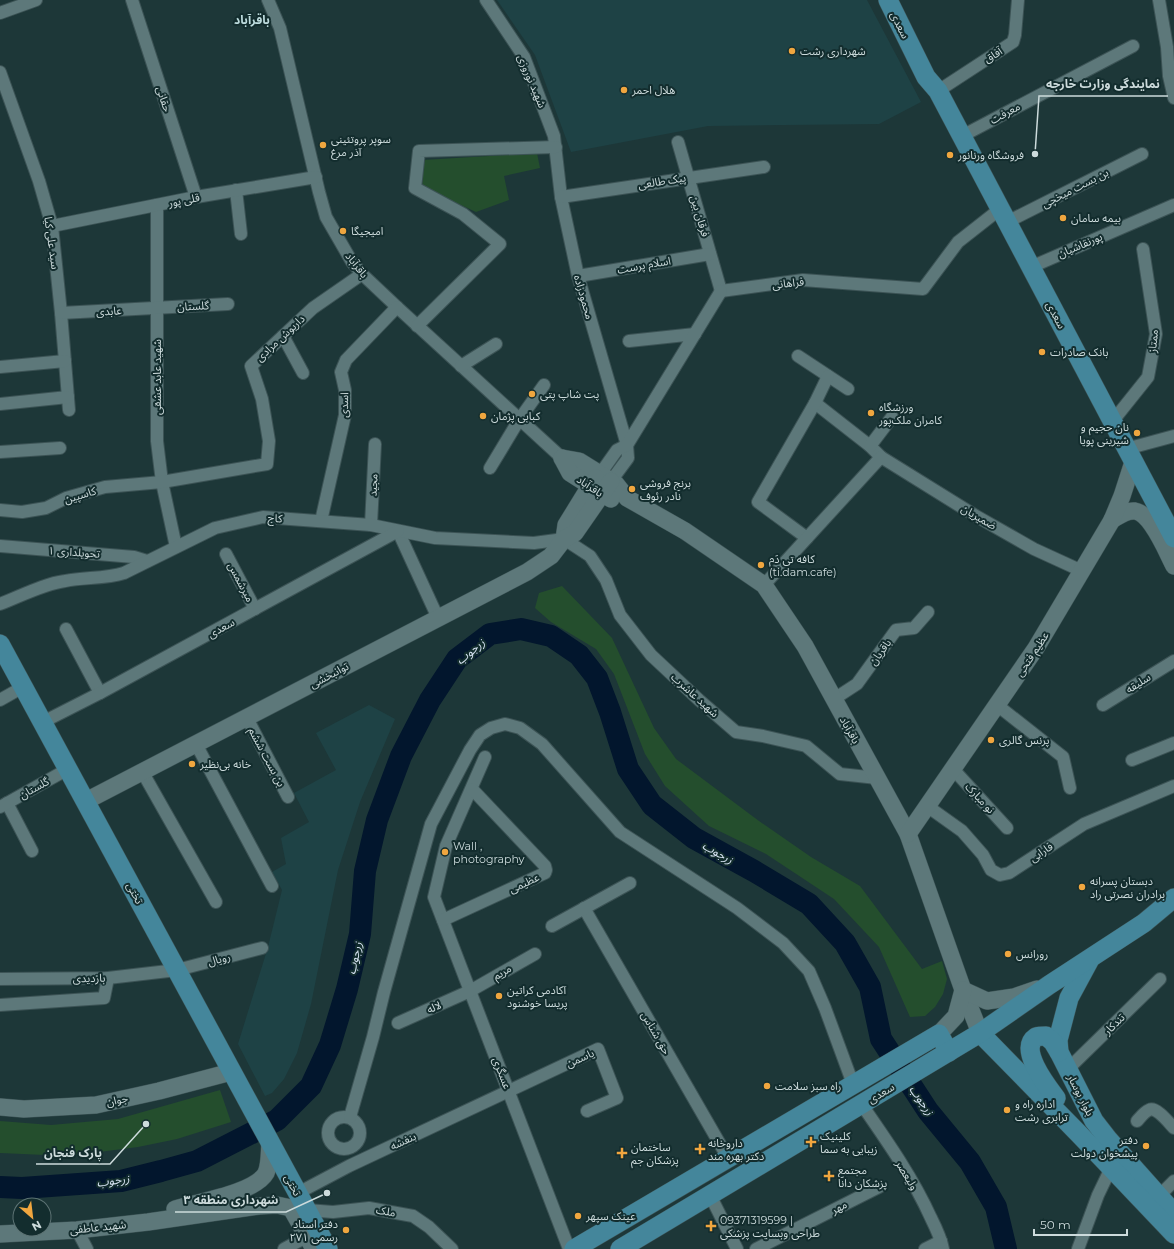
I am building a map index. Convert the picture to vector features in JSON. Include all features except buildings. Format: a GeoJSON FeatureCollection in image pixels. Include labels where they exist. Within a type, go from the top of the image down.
{"type":"FeatureCollection","features":[{"type":"Feature","properties":{"kind":"main road","name":"سعدی"},"geometry":{"type":"LineString","coordinates":[[888,0],[926,77],[938,91],[1130,455],[1169,515],[1174,538]]}},
{"type":"Feature","properties":{"kind":"main road","name":"سعدی"},"geometry":{"type":"LineString","coordinates":[[898,0],[936,72],[938,91]]}},
{"type":"Feature","properties":{"kind":"main road","name":"عظیم فتحی"},"geometry":{"type":"LineString","coordinates":[[908,834],[1036,648],[1112,520],[1122,496],[1130,455]]}},
{"type":"Feature","properties":{"kind":"main road","name":"باقرآباد"},"geometry":{"type":"LineString","coordinates":[[562,458],[579,461],[601,484],[609,499],[627,498],[685,531],[764,585],[805,646],[908,834],[963,990],[980,1033]]}},
{"type":"Feature","properties":{"kind":"main road","name":"توانبخشی"},"geometry":{"type":"LineString","coordinates":[[86,802],[527,572],[551,556],[564,539],[566,525],[601,484]]}},
{"type":"Feature","properties":{"kind":"main road"},"geometry":{"type":"LineString","coordinates":[[1112,520],[1126,512],[1134,511],[1140,513],[1150,521],[1174,566]]}},
{"type":"Feature","properties":{"kind":"main road","name":"تختی"},"geometry":{"type":"LineString","coordinates":[[0,644],[231,1072],[253,1110],[299,1203],[328,1249]]}},
{"type":"Feature","properties":{"kind":"main road","name":"سعدی"},"geometry":{"type":"LineString","coordinates":[[620,1249],[980,1033],[1049,985],[1144,923],[1174,898]]}},
{"type":"Feature","properties":{"kind":"main road"},"geometry":{"type":"LineString","coordinates":[[1059,1052],[1058,1040],[1068,998],[1091,957]]}},
{"type":"Feature","properties":{"kind":"main road"},"geometry":{"type":"LineString","coordinates":[[963,990],[987,1001],[1014,997],[1049,985]]}},
{"type":"Feature","properties":{"kind":"main road","name":"سعدی"},"geometry":{"type":"LineString","coordinates":[[574,1249],[939,1034],[956,1016],[963,990]]}},
{"type":"Feature","properties":{"kind":"main road","name":"بلوار بوسار"},"geometry":{"type":"LineString","coordinates":[[980,1033],[1174,1234]]}},
{"type":"Feature","properties":{"kind":"main road"},"geometry":{"type":"LineString","coordinates":[[939,1034],[949,1052]]}},
{"type":"Feature","properties":{"kind":"main road","name":"بلوار بوسار"},"geometry":{"type":"LineString","coordinates":[[1079,1134],[1030,1056],[1030,1044],[1037,1037],[1046,1036],[1053,1042],[1094,1121],[1108,1140],[1174,1213]]}},
{"type":"Feature","properties":{"kind":"main road","name":"جوان"},"geometry":{"type":"LineString","coordinates":[[0,1107],[24,1109],[96,1105],[159,1091],[231,1072]]}},
{"type":"Feature","properties":{"kind":"main road","name":"شهید عاطفی"},"geometry":{"type":"LineString","coordinates":[[148,1222],[157,1216],[186,1206],[230,1194],[253,1185],[265,1175],[268,1167],[270,1142]]}},
{"type":"Feature","properties":{"kind":"main road","name":"تختی"},"geometry":{"type":"LineString","coordinates":[[299,1203],[311,1242]]}},
{"type":"Feature","properties":{"kind":"main road","name":"شهید عاطفی"},"geometry":{"type":"LineString","coordinates":[[0,1234],[77,1230],[148,1222],[259,1206],[299,1203]]}},
{"type":"Feature","properties":{"kind":"street"},"geometry":{"type":"LineString","coordinates":[[0,12],[36,0]]}},
{"type":"Feature","properties":{"kind":"street","name":"حقانی"},"geometry":{"type":"LineString","coordinates":[[132,0],[196,197]]}},
{"type":"Feature","properties":{"kind":"street","name":"باقرآباد"},"geometry":{"type":"LineString","coordinates":[[268,0],[280,28],[326,217],[352,262],[362,274],[417,326],[562,458]]}},
{"type":"Feature","properties":{"kind":"street","name":"شهید نوروزی"},"geometry":{"type":"LineString","coordinates":[[486,0],[524,58],[554,136],[556,147]]}},
{"type":"Feature","properties":{"kind":"street","name":"آفاق"},"geometry":{"type":"LineString","coordinates":[[938,91],[1013,42],[1018,0]]}},
{"type":"Feature","properties":{"kind":"street"},"geometry":{"type":"LineString","coordinates":[[1159,0],[1167,47],[1169,76],[1174,98]]}},
{"type":"Feature","properties":{"kind":"street","name":"معرفت"},"geometry":{"type":"LineString","coordinates":[[962,136],[1134,46]]}},
{"type":"Feature","properties":{"kind":"street","name":"سید علی کیا"},"geometry":{"type":"LineString","coordinates":[[0,72],[40,181],[52,226],[69,410]]}},
{"type":"Feature","properties":{"kind":"street","name":"فرقان بین"},"geometry":{"type":"LineString","coordinates":[[678,142],[721,291]]}},
{"type":"Feature","properties":{"kind":"street"},"geometry":{"type":"LineString","coordinates":[[417,326],[500,244],[463,214],[415,188],[419,151],[556,147]]}},
{"type":"Feature","properties":{"kind":"street","name":"محمودزاده"},"geometry":{"type":"LineString","coordinates":[[556,147],[561,197],[578,276],[627,445]]}},
{"type":"Feature","properties":{"kind":"street","name":"بن بست میخچی"},"geometry":{"type":"LineString","coordinates":[[1004,215],[1142,154]]}},
{"type":"Feature","properties":{"kind":"street","name":"پیک طالعی"},"geometry":{"type":"LineString","coordinates":[[561,197],[688,177],[764,167]]}},
{"type":"Feature","properties":{"kind":"street","name":"قلی پور"},"geometry":{"type":"LineString","coordinates":[[52,226],[196,197],[316,177]]}},
{"type":"Feature","properties":{"kind":"street"},"geometry":{"type":"LineString","coordinates":[[236,190],[241,234]]}},
{"type":"Feature","properties":{"kind":"street","name":"شهید عابد عشقی"},"geometry":{"type":"LineString","coordinates":[[157,205],[157,441],[162,482],[176,547]]}},
{"type":"Feature","properties":{"kind":"street","name":"پورنقاشیان"},"geometry":{"type":"LineString","coordinates":[[1031,267],[1174,205]]}},
{"type":"Feature","properties":{"kind":"street","name":"فراهانی"},"geometry":{"type":"LineString","coordinates":[[721,291],[803,280],[923,289],[958,242],[1004,215]]}},
{"type":"Feature","properties":{"kind":"street","name":"ممتاز"},"geometry":{"type":"LineString","coordinates":[[1112,422],[1148,377],[1151,363],[1156,334],[1143,249]]}},
{"type":"Feature","properties":{"kind":"street","name":"اسلام پرست"},"geometry":{"type":"LineString","coordinates":[[578,276],[710,254]]}},
{"type":"Feature","properties":{"kind":"street","name":"داریوش مرادی"},"geometry":{"type":"LineString","coordinates":[[162,482],[267,464],[269,441],[262,399],[251,366],[313,308],[362,274]]}},
{"type":"Feature","properties":{"kind":"street"},"geometry":{"type":"LineString","coordinates":[[601,484],[617,450],[627,445],[721,291]]}},
{"type":"Feature","properties":{"kind":"street","name":"گلستان"},"geometry":{"type":"LineString","coordinates":[[157,308],[228,304]]}},
{"type":"Feature","properties":{"kind":"street","name":"اسدی"},"geometry":{"type":"LineString","coordinates":[[321,521],[345,415],[345,390],[341,372],[346,360],[397,307]]}},
{"type":"Feature","properties":{"kind":"street","name":"عابدی"},"geometry":{"type":"LineString","coordinates":[[61,313],[157,308]]}},
{"type":"Feature","properties":{"kind":"street"},"geometry":{"type":"LineString","coordinates":[[629,341],[695,334]]}},
{"type":"Feature","properties":{"kind":"street"},"geometry":{"type":"LineString","coordinates":[[283,336],[303,373]]}},
{"type":"Feature","properties":{"kind":"street"},"geometry":{"type":"LineString","coordinates":[[461,366],[496,344]]}},
{"type":"Feature","properties":{"kind":"street"},"geometry":{"type":"LineString","coordinates":[[798,356],[848,389]]}},
{"type":"Feature","properties":{"kind":"street"},"geometry":{"type":"LineString","coordinates":[[0,367],[65,362]]}},
{"type":"Feature","properties":{"kind":"street"},"geometry":{"type":"LineString","coordinates":[[807,538],[758,502],[815,403],[828,376]]}},
{"type":"Feature","properties":{"kind":"street"},"geometry":{"type":"LineString","coordinates":[[490,468],[519,420],[544,385]]}},
{"type":"Feature","properties":{"kind":"street"},"geometry":{"type":"LineString","coordinates":[[0,404],[68,397]]}},
{"type":"Feature","properties":{"kind":"street","name":"ضمیریان"},"geometry":{"type":"LineString","coordinates":[[815,403],[870,446],[880,457],[976,516],[1034,549],[1082,571]]}},
{"type":"Feature","properties":{"kind":"street"},"geometry":{"type":"LineString","coordinates":[[870,446],[892,417]]}},
{"type":"Feature","properties":{"kind":"street"},"geometry":{"type":"LineString","coordinates":[[1130,455],[1174,436]]}},
{"type":"Feature","properties":{"kind":"street","name":"مجید"},"geometry":{"type":"LineString","coordinates":[[371,525],[375,444]]}},
{"type":"Feature","properties":{"kind":"street"},"geometry":{"type":"LineString","coordinates":[[0,452],[60,448]]}},
{"type":"Feature","properties":{"kind":"street"},"geometry":{"type":"LineString","coordinates":[[764,585],[880,457]]}},
{"type":"Feature","properties":{"kind":"street","name":"کاسپین"},"geometry":{"type":"LineString","coordinates":[[0,510],[22,512],[46,508],[66,498],[105,487],[162,482]]}},
{"type":"Feature","properties":{"kind":"street","name":"کاج"},"geometry":{"type":"LineString","coordinates":[[0,604],[64,581],[113,577],[215,528],[263,517],[371,525],[435,538],[534,543],[564,539]]}},
{"type":"Feature","properties":{"kind":"street"},"geometry":{"type":"LineString","coordinates":[[398,531],[438,618]]}},
{"type":"Feature","properties":{"kind":"street","name":"سعدی"},"geometry":{"type":"LineString","coordinates":[[43,722],[100,693],[398,531]]}},
{"type":"Feature","properties":{"kind":"street","name":"شهید عاشرب"},"geometry":{"type":"LineString","coordinates":[[564,539],[590,556],[606,580],[620,615],[651,655],[736,732],[763,736],[806,746],[840,774],[877,778]]}},
{"type":"Feature","properties":{"kind":"street","name":"تحویلداری ۱"},"geometry":{"type":"LineString","coordinates":[[0,546],[134,556],[147,561]]}},
{"type":"Feature","properties":{"kind":"street","name":"میرشمس"},"geometry":{"type":"LineString","coordinates":[[226,554],[255,609]]}},
{"type":"Feature","properties":{"kind":"street","name":"باقریان"},"geometry":{"type":"LineString","coordinates":[[834,699],[857,684],[896,630],[914,628],[928,612]]}},
{"type":"Feature","properties":{"kind":"street"},"geometry":{"type":"LineString","coordinates":[[66,629],[100,693]]}},
{"type":"Feature","properties":{"kind":"street","name":"سلیقه"},"geometry":{"type":"LineString","coordinates":[[1103,705],[1174,661]]}},
{"type":"Feature","properties":{"kind":"street"},"geometry":{"type":"LineString","coordinates":[[0,700],[23,687]]}},
{"type":"Feature","properties":{"kind":"street"},"geometry":{"type":"LineString","coordinates":[[997,705],[1063,757],[1070,788]]}},
{"type":"Feature","properties":{"kind":"street","name":"بن بست ششم"},"geometry":{"type":"LineString","coordinates":[[246,718],[288,797]]}},
{"type":"Feature","properties":{"kind":"street"},"geometry":{"type":"LineString","coordinates":[[350,1117],[432,824],[470,750],[480,736],[491,728],[505,724],[520,728],[542,744],[620,832],[737,908],[783,943],[809,971],[858,1082]]}},
{"type":"Feature","properties":{"kind":"street"},"geometry":{"type":"LineString","coordinates":[[1132,760],[1174,743]]}},
{"type":"Feature","properties":{"kind":"street"},"geometry":{"type":"LineString","coordinates":[[196,744],[272,886]]}},
{"type":"Feature","properties":{"kind":"street"},"geometry":{"type":"LineString","coordinates":[[472,789],[486,758]]}},
{"type":"Feature","properties":{"kind":"street","name":"گلستان"},"geometry":{"type":"LineString","coordinates":[[3,805],[68,769]]}},
{"type":"Feature","properties":{"kind":"street","name":"نو مبارک"},"geometry":{"type":"LineString","coordinates":[[953,769],[1008,828]]}},
{"type":"Feature","properties":{"kind":"street"},"geometry":{"type":"LineString","coordinates":[[143,773],[216,902]]}},
{"type":"Feature","properties":{"kind":"street","name":"فارابی"},"geometry":{"type":"LineString","coordinates":[[927,806],[962,831],[983,855],[991,870],[1000,876],[1009,873],[1084,824],[1174,786]]}},
{"type":"Feature","properties":{"kind":"street","name":"عسگری"},"geometry":{"type":"LineString","coordinates":[[472,789],[446,846],[434,897],[569,1249]]}},
{"type":"Feature","properties":{"kind":"street","name":"عظیمی"},"geometry":{"type":"LineString","coordinates":[[443,920],[545,873],[546,870],[545,866],[472,789]]}},
{"type":"Feature","properties":{"kind":"street"},"geometry":{"type":"LineString","coordinates":[[3,805],[32,851]]}},
{"type":"Feature","properties":{"kind":"street"},"geometry":{"type":"LineString","coordinates":[[552,926],[630,882]]}},
{"type":"Feature","properties":{"kind":"street","name":"حق شناس"},"geometry":{"type":"LineString","coordinates":[[584,908],[728,1158]]}},
{"type":"Feature","properties":{"kind":"street","name":"رویال"},"geometry":{"type":"LineString","coordinates":[[177,970],[262,948]]}},
{"type":"Feature","properties":{"kind":"street","name":"مریم"},"geometry":{"type":"LineString","coordinates":[[470,991],[534,954]]}},
{"type":"Feature","properties":{"kind":"street","name":"بازدیدی"},"geometry":{"type":"LineString","coordinates":[[0,979],[108,978],[177,970]]}},
{"type":"Feature","properties":{"kind":"street"},"geometry":{"type":"LineString","coordinates":[[0,1005],[104,998],[108,978]]}},
{"type":"Feature","properties":{"kind":"street","name":"تندکار"},"geometry":{"type":"LineString","coordinates":[[1068,1069],[1160,979]]}},
{"type":"Feature","properties":{"kind":"street","name":"لاله"},"geometry":{"type":"LineString","coordinates":[[398,1023],[470,991]]}},
{"type":"Feature","properties":{"kind":"street","name":"یاسمن"},"geometry":{"type":"LineString","coordinates":[[509,1092],[598,1048],[617,1098],[587,1111]]}},
{"type":"Feature","properties":{"kind":"street","name":"بنفشه"},"geometry":{"type":"LineString","coordinates":[[299,1203],[349,1166],[509,1092]]}},
{"type":"Feature","properties":{"kind":"street","name":"ولیعصر"},"geometry":{"type":"LineString","coordinates":[[869,1100],[888,1144],[921,1198],[942,1245]]}},
{"type":"Feature","properties":{"kind":"street"},"geometry":{"type":"LineString","coordinates":[[1137,1121],[1152,1109],[1157,1110],[1174,1128]]}},
{"type":"Feature","properties":{"kind":"street"},"geometry":{"type":"LineString","coordinates":[[343,1116],[350,1117],[356,1121],[359,1126],[361,1133],[360,1139],[356,1145],[350,1148],[343,1150],[337,1148],[331,1143],[328,1137],[328,1130],[331,1123],[336,1118],[343,1116]]}},
{"type":"Feature","properties":{"kind":"street"},"geometry":{"type":"LineString","coordinates":[[349,1166],[350,1148]]}},
{"type":"Feature","properties":{"kind":"street"},"geometry":{"type":"LineString","coordinates":[[1078,1249],[1098,1196],[1111,1168]]}},
{"type":"Feature","properties":{"kind":"street"},"geometry":{"type":"LineString","coordinates":[[1159,1196],[1174,1181]]}},
{"type":"Feature","properties":{"kind":"street","name":"مهر"},"geometry":{"type":"LineString","coordinates":[[756,1249],[879,1187]]}},
{"type":"Feature","properties":{"kind":"street"},"geometry":{"type":"LineString","coordinates":[[710,1195],[737,1249]]}},
{"type":"Feature","properties":{"kind":"street","name":"ملک"},"geometry":{"type":"LineString","coordinates":[[299,1203],[333,1212],[369,1208],[413,1216],[429,1227],[452,1249]]}},
{"type":"Feature","properties":{"kind":"street"},"geometry":{"type":"LineString","coordinates":[[77,1230],[87,1249]]}},
{"type":"Feature","properties":{"kind":"street"},"geometry":{"type":"LineString","coordinates":[[284,1249],[311,1242]]}},
{"type":"Feature","properties":{"kind":"street"},"geometry":{"type":"LineString","coordinates":[[925,1249],[942,1245]]}},
{"type":"Feature","properties":{"kind":"shaded area"},"geometry":{"type":"Polygon","coordinates":[[[497,0],[867,0],[921,102],[879,124],[708,126],[571,152],[535,55],[497,0]]]}},
{"type":"Feature","properties":{"kind":"shaded area"},"geometry":{"type":"Polygon","coordinates":[[[369,705],[395,719],[360,802],[338,870],[311,1004],[297,1053],[284,1079],[272,1093],[265,1096],[238,1044],[268,947],[282,890],[272,872],[286,864],[281,838],[309,822],[294,793],[336,770],[316,733],[369,705]]]}},
{"type":"Feature","properties":{"kind":"green space"},"geometry":{"type":"Polygon","coordinates":[[[537,153],[540,168],[504,176],[509,200],[476,212],[422,187],[423,160],[537,153]]]}},
{"type":"Feature","properties":{"kind":"green space"},"geometry":{"type":"Polygon","coordinates":[[[562,586],[612,638],[654,728],[676,759],[759,821],[811,857],[860,886],[922,969],[942,961],[947,979],[943,994],[935,1007],[925,1016],[910,1017],[879,947],[834,899],[766,854],[709,826],[665,786],[645,754],[614,674],[596,649],[551,622],[535,608],[539,593],[562,586]]]}},
{"type":"Feature","properties":{"kind":"green space"},"geometry":{"type":"Polygon","coordinates":[[[220,1090],[231,1122],[177,1139],[138,1147],[68,1156],[0,1153],[0,1121],[51,1125],[118,1119],[220,1090]]]}},
{"type":"Feature","properties":{"kind":"waterway","name":"زرجوب"},"geometry":{"type":"LineString","coordinates":[[0,1187],[22,1188],[121,1181],[197,1161],[277,1120],[311,1086],[330,1045],[347,989],[360,934],[365,871],[377,820],[401,756],[430,700],[457,659],[490,634],[521,629],[551,636],[579,655],[597,678],[610,712],[628,769],[652,805],[694,838],[754,871],[809,904],[845,943],[870,987],[881,1039],[928,1111],[970,1162],[996,1207],[1006,1249]]}},
{"type":"Feature","properties":{"kind":"place","name":"شهرداری رشت"},"geometry":{"type":"Point","coordinates":[792,51]}},
{"type":"Feature","properties":{"kind":"place","name":"هلال احمر"},"geometry":{"type":"Point","coordinates":[624,90]}},
{"type":"Feature","properties":{"kind":"place","name":"سوپر پروتئینی آذر مرغ"},"geometry":{"type":"Point","coordinates":[323,145]}},
{"type":"Feature","properties":{"kind":"place","name":"نمایندگی وزارت خارجه"},"geometry":{"type":"Point","coordinates":[1035,154]}},
{"type":"Feature","properties":{"kind":"place","name":"فروشگاه ورنانور"},"geometry":{"type":"Point","coordinates":[950,155]}},
{"type":"Feature","properties":{"kind":"place","name":"بیمه سامان"},"geometry":{"type":"Point","coordinates":[1063,218]}},
{"type":"Feature","properties":{"kind":"place","name":"امیجیگا"},"geometry":{"type":"Point","coordinates":[343,231]}},
{"type":"Feature","properties":{"kind":"place","name":"بانک صادرات"},"geometry":{"type":"Point","coordinates":[1042,352]}},
{"type":"Feature","properties":{"kind":"place","name":"پت شاپ پتی"},"geometry":{"type":"Point","coordinates":[532,394]}},
{"type":"Feature","properties":{"kind":"place","name":"ورزشگاه کامران ملک‌پور"},"geometry":{"type":"Point","coordinates":[871,413]}},
{"type":"Feature","properties":{"kind":"place","name":"کبابی پژمان"},"geometry":{"type":"Point","coordinates":[483,416]}},
{"type":"Feature","properties":{"kind":"place","name":"نان حجیم و شیرینی پویا"},"geometry":{"type":"Point","coordinates":[1137,433]}},
{"type":"Feature","properties":{"kind":"place","name":"برنج فروشی نادر رئوف"},"geometry":{"type":"Point","coordinates":[632,489]}},
{"type":"Feature","properties":{"kind":"place","name":"کافه تی دَم (ti.dam.cafe)"},"geometry":{"type":"Point","coordinates":[761,565]}},
{"type":"Feature","properties":{"kind":"place","name":"پرنس گالری"},"geometry":{"type":"Point","coordinates":[991,740]}},
{"type":"Feature","properties":{"kind":"place","name":"خانه بی‌نظیر"},"geometry":{"type":"Point","coordinates":[192,764]}},
{"type":"Feature","properties":{"kind":"place","name":"Wall , photography"},"geometry":{"type":"Point","coordinates":[445,852]}},
{"type":"Feature","properties":{"kind":"place","name":"دبستان پسرانه برادران نصرتی راد"},"geometry":{"type":"Point","coordinates":[1082,887]}},
{"type":"Feature","properties":{"kind":"place","name":"رورانس"},"geometry":{"type":"Point","coordinates":[1008,954]}},
{"type":"Feature","properties":{"kind":"place","name":"آکادمی کراتین پریسا خوشنود"},"geometry":{"type":"Point","coordinates":[499,996]}},
{"type":"Feature","properties":{"kind":"place","name":"راه سبز سلامت"},"geometry":{"type":"Point","coordinates":[767,1086]}},
{"type":"Feature","properties":{"kind":"place","name":"اداره راه و ترابری رشت"},"geometry":{"type":"Point","coordinates":[1007,1110]}},
{"type":"Feature","properties":{"kind":"place","name":"پارک فنجان"},"geometry":{"type":"Point","coordinates":[146,1124]}},
{"type":"Feature","properties":{"kind":"place","name":"کلینیک زیبایی به سما"},"geometry":{"type":"Point","coordinates":[811,1142]}},
{"type":"Feature","properties":{"kind":"place","name":"دفتر پیشخوان دولت"},"geometry":{"type":"Point","coordinates":[1146,1146]}},
{"type":"Feature","properties":{"kind":"place","name":"داروخانه دکتر بهره مند"},"geometry":{"type":"Point","coordinates":[700,1149]}},
{"type":"Feature","properties":{"kind":"place","name":"ساختمان پزشکان جم"},"geometry":{"type":"Point","coordinates":[622,1153]}},
{"type":"Feature","properties":{"kind":"place","name":"مجتمع پزشکان دانا"},"geometry":{"type":"Point","coordinates":[829,1176]}},
{"type":"Feature","properties":{"kind":"place","name":"شهرداری منطقه ۳"},"geometry":{"type":"Point","coordinates":[327,1193]}},
{"type":"Feature","properties":{"kind":"place","name":"عینک سپهر"},"geometry":{"type":"Point","coordinates":[578,1216]}},
{"type":"Feature","properties":{"kind":"place","name":"09371319599 | طراحی وبسایت پزشکی"},"geometry":{"type":"Point","coordinates":[711,1226]}},
{"type":"Feature","properties":{"kind":"place","name":"دفتر اسناد رسمی ۲۷۱"},"geometry":{"type":"Point","coordinates":[346,1230]}},
{"type":"Feature","properties":{"kind":"district","name":"باقرآباد"},"geometry":{"type":"Point","coordinates":[252,19]}}]}
